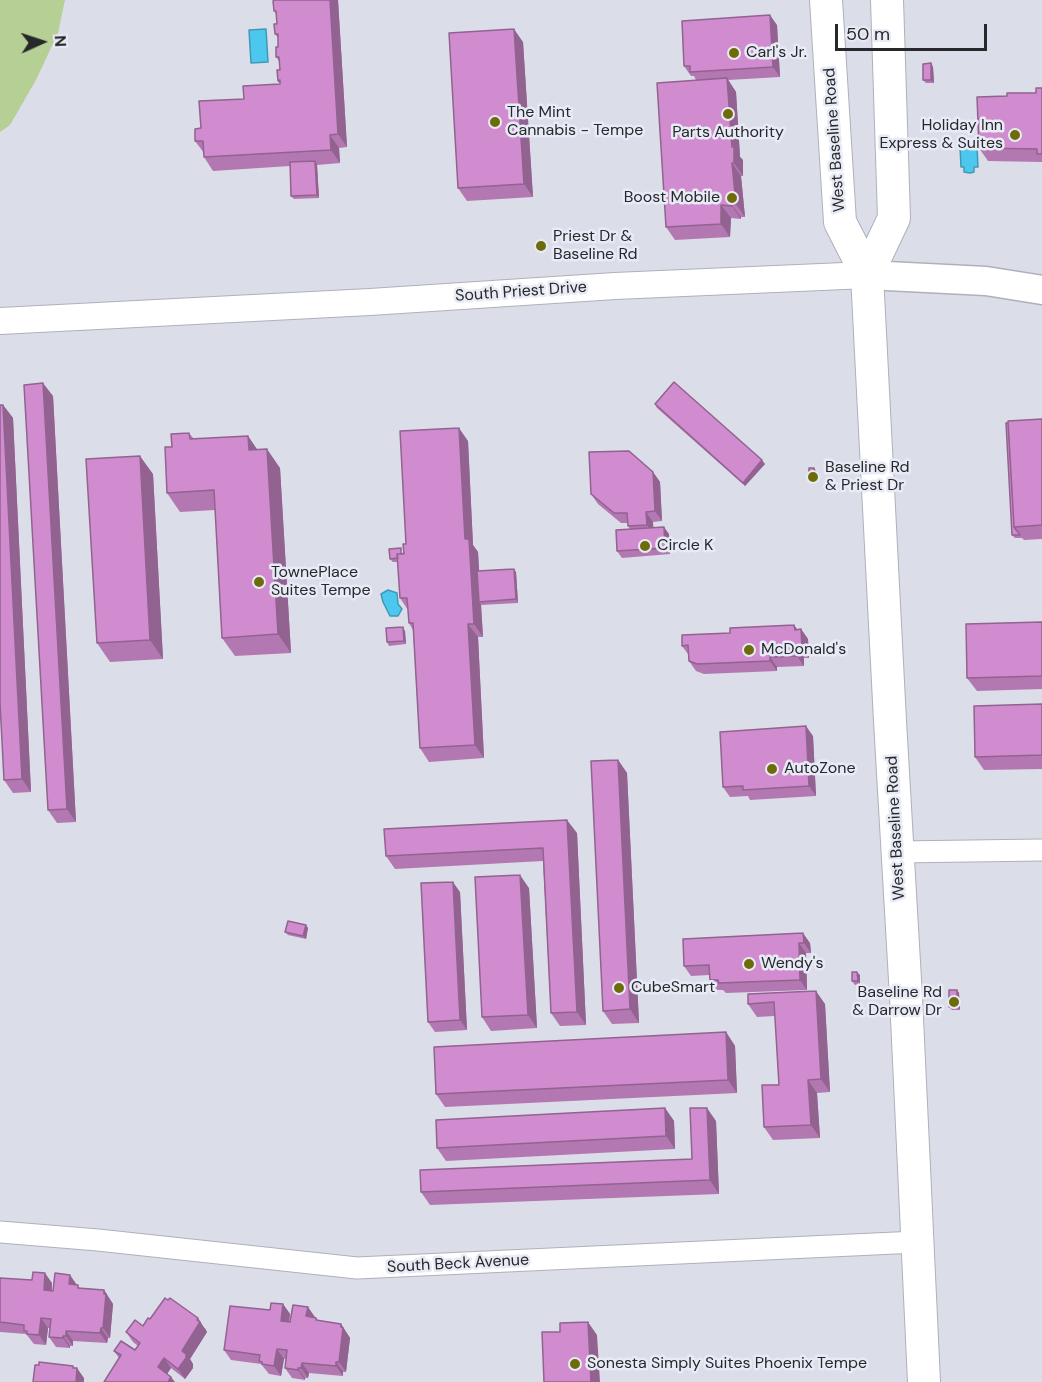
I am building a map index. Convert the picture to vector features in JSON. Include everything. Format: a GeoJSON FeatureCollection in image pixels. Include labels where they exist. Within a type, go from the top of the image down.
{"type":"FeatureCollection","features":[{"type":"Feature","properties":{"kind":"main road","name":"West Baseline Road"},"geometry":{"type":"LineString","coordinates":[[826,0],[840,222],[867,275],[924,1382]]}},
{"type":"Feature","properties":{"kind":"main road","name":"West Baseline Road"},"geometry":{"type":"LineString","coordinates":[[867,275],[894,218],[887,0]]}},
{"type":"Feature","properties":{"kind":"main road","name":"South Priest Drive"},"geometry":{"type":"LineString","coordinates":[[867,275],[986,281],[1042,290]]}},
{"type":"Feature","properties":{"kind":"street","name":"South Priest Drive"},"geometry":{"type":"LineString","coordinates":[[0,321],[370,302],[630,285],[867,275]]}},
{"type":"Feature","properties":{"kind":"street"},"geometry":{"type":"LineString","coordinates":[[898,852],[1042,850]]}},
{"type":"Feature","properties":{"kind":"street","name":"South Beck Avenue"},"geometry":{"type":"LineString","coordinates":[[0,1232],[98,1240],[357,1268],[917,1242]]}},
{"type":"Feature","properties":{"kind":"green space"},"geometry":{"type":"Polygon","coordinates":[[[0,0],[65,0],[58,33],[36,80],[10,125],[0,132],[0,0]]]}},
{"type":"Feature","properties":{"kind":"water"},"geometry":{"type":"Polygon","coordinates":[[[266,29],[268,62],[251,63],[249,30],[266,29]]]}},
{"type":"Feature","properties":{"kind":"water"},"geometry":{"type":"Polygon","coordinates":[[[968,140],[973,142],[974,147],[977,147],[978,167],[974,167],[974,172],[970,173],[964,172],[964,167],[961,167],[960,147],[963,147],[963,142],[968,140]]]}},
{"type":"Feature","properties":{"kind":"water"},"geometry":{"type":"Polygon","coordinates":[[[388,590],[397,593],[398,604],[402,609],[398,616],[390,616],[383,602],[381,594],[388,590]]]}},
{"type":"Feature","properties":{"kind":"building"},"geometry":{"type":"Polygon","coordinates":[[[330,0],[338,134],[330,135],[331,150],[204,157],[203,141],[195,141],[195,129],[201,128],[199,101],[244,99],[243,86],[280,84],[277,70],[280,70],[279,57],[276,57],[278,34],[275,34],[274,24],[277,24],[273,1],[330,0]]]}},
{"type":"Feature","properties":{"kind":"building","name":"Carl's Jr."},"geometry":{"type":"Polygon","coordinates":[[[770,15],[773,67],[690,72],[690,66],[684,66],[682,21],[770,15]]]}},
{"type":"Feature","properties":{"kind":"building","name":"The Mint Cannabis - Tempe"},"geometry":{"type":"Polygon","coordinates":[[[514,29],[524,184],[458,188],[449,33],[514,29]]]}},
{"type":"Feature","properties":{"kind":"building"},"geometry":{"type":"Polygon","coordinates":[[[931,63],[931,80],[923,80],[923,64],[931,63]]]}},
{"type":"Feature","properties":{"kind":"building"},"geometry":{"type":"Polygon","coordinates":[[[727,78],[732,147],[734,147],[734,163],[732,163],[736,204],[721,205],[721,224],[666,227],[657,83],[727,78]]]}},
{"type":"Feature","properties":{"kind":"building","name":"Holiday Inn Express & Suites"},"geometry":{"type":"Polygon","coordinates":[[[1036,88],[1042,88],[1042,154],[1037,154],[1037,149],[979,148],[977,97],[1007,96],[1007,93],[1036,93],[1036,88]]]}},
{"type":"Feature","properties":{"kind":"building"},"geometry":{"type":"Polygon","coordinates":[[[315,161],[317,195],[291,196],[290,162],[315,161]]]}},
{"type":"Feature","properties":{"kind":"building"},"geometry":{"type":"Polygon","coordinates":[[[674,382],[762,460],[743,483],[655,404],[674,382]]]}},
{"type":"Feature","properties":{"kind":"building"},"geometry":{"type":"Polygon","coordinates":[[[43,383],[67,809],[48,810],[24,385],[43,383]]]}},
{"type":"Feature","properties":{"kind":"building"},"geometry":{"type":"Polygon","coordinates":[[[0,405],[3,405],[22,779],[4,780],[0,703],[0,405]]]}},
{"type":"Feature","properties":{"kind":"building"},"geometry":{"type":"Polygon","coordinates":[[[1042,419],[1042,525],[1014,527],[1008,421],[1042,419]]]}},
{"type":"Feature","properties":{"kind":"building"},"geometry":{"type":"Polygon","coordinates":[[[1006,423],[1008,423],[1014,527],[1020,535],[1012,535],[1006,423]]]}},
{"type":"Feature","properties":{"kind":"building"},"geometry":{"type":"Polygon","coordinates":[[[459,428],[465,539],[469,539],[474,624],[468,624],[475,745],[420,748],[413,623],[409,623],[407,598],[400,598],[397,554],[404,554],[403,544],[406,544],[400,431],[459,428]]]}},
{"type":"Feature","properties":{"kind":"building","name":"TownePlace Suites Tempe"},"geometry":{"type":"Polygon","coordinates":[[[189,433],[190,439],[248,436],[249,450],[267,449],[278,634],[222,638],[214,490],[167,493],[165,447],[172,447],[171,434],[189,433]]]}},
{"type":"Feature","properties":{"kind":"building","name":"Circle K"},"geometry":{"type":"Polygon","coordinates":[[[629,451],[653,472],[655,511],[646,512],[647,525],[628,526],[627,513],[614,513],[591,494],[589,452],[629,451]]]}},
{"type":"Feature","properties":{"kind":"building"},"geometry":{"type":"Polygon","coordinates":[[[140,456],[150,640],[97,643],[86,459],[140,456]]]}},
{"type":"Feature","properties":{"kind":"building"},"geometry":{"type":"Polygon","coordinates":[[[809,468],[814,468],[814,477],[809,478],[809,468]]]}},
{"type":"Feature","properties":{"kind":"building"},"geometry":{"type":"Polygon","coordinates":[[[664,527],[665,548],[617,551],[616,530],[664,527]]]}},
{"type":"Feature","properties":{"kind":"building"},"geometry":{"type":"Polygon","coordinates":[[[401,548],[401,554],[397,554],[398,558],[390,559],[389,549],[401,548]]]}},
{"type":"Feature","properties":{"kind":"building"},"geometry":{"type":"Polygon","coordinates":[[[514,569],[516,599],[479,602],[477,571],[514,569]]]}},
{"type":"Feature","properties":{"kind":"building"},"geometry":{"type":"Polygon","coordinates":[[[1042,622],[1042,676],[967,678],[966,624],[1042,622]]]}},
{"type":"Feature","properties":{"kind":"building","name":"McDonald's"},"geometry":{"type":"Polygon","coordinates":[[[794,625],[795,630],[801,629],[802,648],[797,648],[797,656],[770,657],[770,661],[697,664],[689,661],[688,645],[682,646],[682,635],[730,633],[730,628],[794,625]]]}},
{"type":"Feature","properties":{"kind":"building"},"geometry":{"type":"Polygon","coordinates":[[[403,627],[404,641],[387,642],[386,628],[403,627]]]}},
{"type":"Feature","properties":{"kind":"building"},"geometry":{"type":"Polygon","coordinates":[[[1042,704],[1042,755],[975,757],[974,706],[1042,704]]]}},
{"type":"Feature","properties":{"kind":"building","name":"AutoZone"},"geometry":{"type":"Polygon","coordinates":[[[806,726],[809,786],[743,790],[743,786],[723,787],[720,732],[806,726]]]}},
{"type":"Feature","properties":{"kind":"building"},"geometry":{"type":"Polygon","coordinates":[[[618,760],[630,1009],[603,1011],[591,761],[618,760]]]}},
{"type":"Feature","properties":{"kind":"building"},"geometry":{"type":"Polygon","coordinates":[[[567,820],[577,1012],[551,1013],[543,848],[386,856],[384,829],[567,820]]]}},
{"type":"Feature","properties":{"kind":"building"},"geometry":{"type":"Polygon","coordinates":[[[520,875],[528,1015],[482,1017],[475,877],[520,875]]]}},
{"type":"Feature","properties":{"kind":"building"},"geometry":{"type":"Polygon","coordinates":[[[453,882],[460,1020],[428,1022],[421,883],[453,882]]]}},
{"type":"Feature","properties":{"kind":"building"},"geometry":{"type":"Polygon","coordinates":[[[288,921],[306,925],[303,936],[285,932],[288,921]]]}},
{"type":"Feature","properties":{"kind":"building","name":"Wendy's"},"geometry":{"type":"Polygon","coordinates":[[[803,933],[804,943],[799,943],[800,980],[719,983],[718,980],[710,980],[709,965],[684,966],[683,939],[803,933]]]}},
{"type":"Feature","properties":{"kind":"building"},"geometry":{"type":"Polygon","coordinates":[[[852,972],[857,972],[858,981],[852,981],[852,972]]]}},
{"type":"Feature","properties":{"kind":"building"},"geometry":{"type":"Polygon","coordinates":[[[949,990],[957,990],[957,1006],[949,1007],[949,990]]]}},
{"type":"Feature","properties":{"kind":"building"},"geometry":{"type":"Polygon","coordinates":[[[816,991],[821,1079],[808,1080],[811,1125],[764,1127],[762,1085],[779,1085],[774,1002],[748,1004],[748,994],[816,991]]]}},
{"type":"Feature","properties":{"kind":"building"},"geometry":{"type":"Polygon","coordinates":[[[726,1032],[728,1080],[436,1094],[434,1047],[726,1032]]]}},
{"type":"Feature","properties":{"kind":"building"},"geometry":{"type":"Polygon","coordinates":[[[665,1108],[666,1136],[437,1148],[436,1120],[665,1108]]]}},
{"type":"Feature","properties":{"kind":"building"},"geometry":{"type":"Polygon","coordinates":[[[690,1108],[707,1108],[710,1180],[421,1192],[420,1170],[692,1159],[690,1108]]]}},
{"type":"Feature","properties":{"kind":"building"},"geometry":{"type":"Polygon","coordinates":[[[33,1272],[45,1273],[44,1290],[53,1291],[55,1273],[70,1275],[69,1284],[78,1285],[78,1288],[104,1290],[106,1294],[103,1328],[100,1333],[66,1331],[66,1336],[63,1338],[49,1337],[51,1319],[41,1318],[39,1335],[27,1334],[27,1331],[24,1331],[24,1325],[0,1322],[0,1278],[32,1280],[33,1272]]]}},
{"type":"Feature","properties":{"kind":"building"},"geometry":{"type":"Polygon","coordinates":[[[165,1298],[168,1300],[170,1298],[198,1318],[200,1322],[182,1351],[186,1354],[186,1358],[178,1369],[164,1358],[158,1367],[171,1377],[168,1382],[104,1382],[121,1355],[114,1351],[121,1341],[135,1350],[140,1343],[126,1332],[135,1320],[143,1326],[165,1298]]]}},
{"type":"Feature","properties":{"kind":"building"},"geometry":{"type":"Polygon","coordinates":[[[271,1303],[283,1304],[281,1321],[290,1322],[293,1305],[308,1307],[306,1316],[316,1318],[316,1320],[341,1324],[343,1328],[339,1362],[336,1362],[336,1366],[302,1363],[298,1370],[285,1368],[287,1350],[277,1349],[274,1366],[262,1364],[259,1361],[260,1355],[224,1350],[230,1306],[270,1310],[271,1303]]]}},
{"type":"Feature","properties":{"kind":"building","name":"Sonesta Simply Suites Phoenix Tempe"},"geometry":{"type":"Polygon","coordinates":[[[588,1322],[591,1382],[544,1382],[542,1332],[560,1332],[560,1323],[588,1322]]]}},
{"type":"Feature","properties":{"kind":"building"},"geometry":{"type":"Polygon","coordinates":[[[39,1362],[77,1368],[76,1382],[33,1382],[35,1365],[39,1365],[39,1362]]]}},
{"type":"Feature","properties":{"kind":"place","name":"Carl's Jr."},"geometry":{"type":"Point","coordinates":[734,53]}},
{"type":"Feature","properties":{"kind":"place","name":"Parts Authority"},"geometry":{"type":"Point","coordinates":[728,114]}},
{"type":"Feature","properties":{"kind":"place","name":"The Mint Cannabis - Tempe"},"geometry":{"type":"Point","coordinates":[495,122]}},
{"type":"Feature","properties":{"kind":"place","name":"Holiday Inn Express & Suites"},"geometry":{"type":"Point","coordinates":[1015,135]}},
{"type":"Feature","properties":{"kind":"place","name":"Boost Mobile"},"geometry":{"type":"Point","coordinates":[732,198]}},
{"type":"Feature","properties":{"kind":"place","name":"Priest Dr & Baseline Rd"},"geometry":{"type":"Point","coordinates":[541,246]}},
{"type":"Feature","properties":{"kind":"place","name":"Baseline Rd & Priest Dr"},"geometry":{"type":"Point","coordinates":[813,477]}},
{"type":"Feature","properties":{"kind":"place","name":"Circle K"},"geometry":{"type":"Point","coordinates":[645,546]}},
{"type":"Feature","properties":{"kind":"place","name":"TownePlace Suites Tempe"},"geometry":{"type":"Point","coordinates":[259,582]}},
{"type":"Feature","properties":{"kind":"place","name":"McDonald's"},"geometry":{"type":"Point","coordinates":[749,650]}},
{"type":"Feature","properties":{"kind":"place","name":"AutoZone"},"geometry":{"type":"Point","coordinates":[772,769]}},
{"type":"Feature","properties":{"kind":"place","name":"Wendy's"},"geometry":{"type":"Point","coordinates":[749,964]}},
{"type":"Feature","properties":{"kind":"place","name":"CubeSmart"},"geometry":{"type":"Point","coordinates":[619,988]}},
{"type":"Feature","properties":{"kind":"place","name":"Baseline Rd & Darrow Dr"},"geometry":{"type":"Point","coordinates":[954,1002]}},
{"type":"Feature","properties":{"kind":"place","name":"Sonesta Simply Suites Phoenix Tempe"},"geometry":{"type":"Point","coordinates":[575,1364]}}]}
